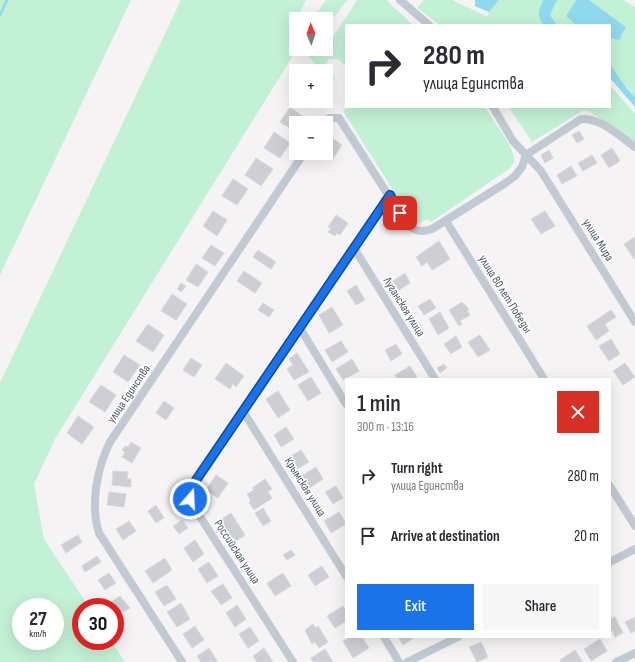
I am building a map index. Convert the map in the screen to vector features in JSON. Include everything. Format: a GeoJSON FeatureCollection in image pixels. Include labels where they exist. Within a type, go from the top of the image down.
{"type":"FeatureCollection","features":[{"type":"Feature","properties":{"kind":"street"},"geometry":{"type":"LineString","coordinates":[[400,0],[428,24]]}},
{"type":"Feature","properties":{"kind":"street","name":"улица Мира"},"geometry":{"type":"LineString","coordinates":[[494,108],[513,141],[541,170],[635,322]]}},
{"type":"Feature","properties":{"kind":"street"},"geometry":{"type":"LineString","coordinates":[[333,118],[339,118],[406,222],[415,231],[424,232],[446,221],[515,176],[522,167],[526,155],[581,119],[590,119],[599,122],[635,147]]}},
{"type":"Feature","properties":{"kind":"street","name":"улица Единства"},"geometry":{"type":"LineString","coordinates":[[182,662],[99,533],[95,522],[95,508],[99,470],[103,456],[110,442],[299,160]]}},
{"type":"Feature","properties":{"kind":"street","name":"Российская улица"},"geometry":{"type":"LineString","coordinates":[[293,662],[190,499],[192,486],[390,195]]}},
{"type":"Feature","properties":{"kind":"street","name":"улица 80 лет Победы"},"geometry":{"type":"LineString","coordinates":[[446,221],[543,378]]}},
{"type":"Feature","properties":{"kind":"street","name":"Луганская улица"},"geometry":{"type":"LineString","coordinates":[[354,248],[434,378]]}},
{"type":"Feature","properties":{"kind":"street"},"geometry":{"type":"LineString","coordinates":[[300,328],[345,402]]}},
{"type":"Feature","properties":{"kind":"street","name":"Крымская улица"},"geometry":{"type":"LineString","coordinates":[[243,411],[345,574]]}},
{"type":"Feature","properties":{"kind":"street"},"geometry":{"type":"LineString","coordinates":[[611,488],[635,526]]}},
{"type":"Feature","properties":{"kind":"street"},"geometry":{"type":"LineString","coordinates":[[611,562],[635,550]]}},
{"type":"Feature","properties":{"kind":"street"},"geometry":{"type":"LineString","coordinates":[[385,638],[400,662]]}},
{"type":"Feature","properties":{"kind":"street"},"geometry":{"type":"LineString","coordinates":[[407,662],[456,638]]}},
{"type":"Feature","properties":{"kind":"street"},"geometry":{"type":"LineString","coordinates":[[616,662],[635,652]]}},
{"type":"Feature","properties":{"kind":"green space"},"geometry":{"type":"Polygon","coordinates":[[[0,0],[131,0],[0,275],[0,0]]]}},
{"type":"Feature","properties":{"kind":"green space"},"geometry":{"type":"Polygon","coordinates":[[[181,0],[306,0],[300,12],[289,12],[289,56],[293,56],[55,439],[34,484],[44,539],[83,598],[72,598],[72,650],[117,650],[125,662],[0,662],[0,383],[181,0]]]}},
{"type":"Feature","properties":{"kind":"green space"},"geometry":{"type":"Polygon","coordinates":[[[326,0],[347,0],[333,19],[333,12],[318,12],[326,0]]]}},
{"type":"Feature","properties":{"kind":"green space"},"geometry":{"type":"Polygon","coordinates":[[[357,0],[386,0],[412,24],[345,24],[345,65],[338,59],[329,59],[326,64],[315,64],[308,56],[333,56],[333,37],[357,0]]]}},
{"type":"Feature","properties":{"kind":"green space"},"geometry":{"type":"Polygon","coordinates":[[[424,0],[452,0],[488,17],[489,12],[499,0],[543,0],[539,13],[540,19],[543,24],[439,24],[417,8],[424,0]]]}},
{"type":"Feature","properties":{"kind":"green space"},"geometry":{"type":"Polygon","coordinates":[[[557,0],[576,0],[566,16],[575,24],[556,24],[550,15],[557,0]]]}},
{"type":"Feature","properties":{"kind":"green space"},"geometry":{"type":"Polygon","coordinates":[[[589,0],[623,0],[635,7],[635,97],[627,89],[611,65],[611,38],[619,40],[626,27],[589,0]]]}},
{"type":"Feature","properties":{"kind":"green space"},"geometry":{"type":"Polygon","coordinates":[[[611,86],[635,114],[635,142],[589,111],[582,111],[532,142],[510,108],[611,108],[611,86]]]}},
{"type":"Feature","properties":{"kind":"green space"},"geometry":{"type":"Polygon","coordinates":[[[346,108],[486,108],[508,142],[512,150],[514,162],[507,170],[431,222],[427,219],[419,224],[410,217],[343,111],[346,108]]]}},
{"type":"Feature","properties":{"kind":"water"},"geometry":{"type":"Polygon","coordinates":[[[475,0],[499,0],[489,12],[475,6],[475,0]]]}},
{"type":"Feature","properties":{"kind":"water"},"geometry":{"type":"Polygon","coordinates":[[[543,0],[557,0],[550,15],[556,24],[543,24],[541,22],[539,16],[540,7],[543,0]]]}},
{"type":"Feature","properties":{"kind":"water"},"geometry":{"type":"Polygon","coordinates":[[[576,0],[589,0],[626,27],[619,40],[611,38],[611,24],[575,24],[566,16],[576,0]]]}},
{"type":"Feature","properties":{"kind":"water"},"geometry":{"type":"Polygon","coordinates":[[[611,65],[627,89],[635,97],[635,107],[611,79],[611,65]]]}},
{"type":"Feature","properties":{"kind":"building"},"geometry":{"type":"Polygon","coordinates":[[[289,108],[302,116],[289,116],[289,128],[280,122],[289,108]]]}},
{"type":"Feature","properties":{"kind":"building"},"geometry":{"type":"Polygon","coordinates":[[[579,131],[584,139],[577,143],[572,135],[579,131]]]}},
{"type":"Feature","properties":{"kind":"building"},"geometry":{"type":"Polygon","coordinates":[[[274,132],[289,142],[280,158],[264,148],[274,132]]]}},
{"type":"Feature","properties":{"kind":"building"},"geometry":{"type":"Polygon","coordinates":[[[333,139],[342,145],[333,158],[333,139]]]}},
{"type":"Feature","properties":{"kind":"building"},"geometry":{"type":"Polygon","coordinates":[[[612,148],[620,161],[609,168],[601,155],[612,148]]]}},
{"type":"Feature","properties":{"kind":"building"},"geometry":{"type":"Polygon","coordinates":[[[549,150],[553,158],[545,163],[541,155],[549,150]]]}},
{"type":"Feature","properties":{"kind":"building"},"geometry":{"type":"Polygon","coordinates":[[[592,155],[597,163],[583,171],[578,163],[592,155]]]}},
{"type":"Feature","properties":{"kind":"building"},"geometry":{"type":"Polygon","coordinates":[[[256,158],[273,169],[261,186],[245,175],[256,158]]]}},
{"type":"Feature","properties":{"kind":"building"},"geometry":{"type":"Polygon","coordinates":[[[571,166],[577,176],[562,184],[557,175],[571,166]]]}},
{"type":"Feature","properties":{"kind":"building"},"geometry":{"type":"Polygon","coordinates":[[[233,179],[248,189],[237,205],[222,196],[233,179]]]}},
{"type":"Feature","properties":{"kind":"building"},"geometry":{"type":"Polygon","coordinates":[[[213,211],[227,220],[217,236],[203,226],[213,211]]]}},
{"type":"Feature","properties":{"kind":"building"},"geometry":{"type":"Polygon","coordinates":[[[545,211],[555,226],[541,234],[531,219],[545,211]]]}},
{"type":"Feature","properties":{"kind":"building"},"geometry":{"type":"Polygon","coordinates":[[[336,215],[348,223],[340,235],[337,233],[335,236],[328,232],[331,228],[328,227],[336,215]]]}},
{"type":"Feature","properties":{"kind":"building"},"geometry":{"type":"Polygon","coordinates":[[[635,237],[635,258],[634,259],[624,244],[635,237]]]}},
{"type":"Feature","properties":{"kind":"building"},"geometry":{"type":"Polygon","coordinates":[[[439,241],[450,259],[432,270],[427,262],[422,266],[416,257],[439,241]]]}},
{"type":"Feature","properties":{"kind":"building"},"geometry":{"type":"Polygon","coordinates":[[[211,245],[224,253],[215,266],[202,258],[211,245]]]}},
{"type":"Feature","properties":{"kind":"building"},"geometry":{"type":"Polygon","coordinates":[[[258,250],[276,262],[271,269],[253,257],[258,250]]]}},
{"type":"Feature","properties":{"kind":"building"},"geometry":{"type":"Polygon","coordinates":[[[196,264],[208,272],[198,287],[186,280],[196,264]]]}},
{"type":"Feature","properties":{"kind":"building"},"geometry":{"type":"Polygon","coordinates":[[[244,271],[262,283],[255,293],[237,281],[244,271]]]}},
{"type":"Feature","properties":{"kind":"building"},"geometry":{"type":"Polygon","coordinates":[[[405,273],[410,283],[399,290],[393,281],[405,273]]]}},
{"type":"Feature","properties":{"kind":"building"},"geometry":{"type":"Polygon","coordinates":[[[181,283],[186,286],[181,292],[177,289],[181,283]]]}},
{"type":"Feature","properties":{"kind":"building"},"geometry":{"type":"Polygon","coordinates":[[[356,285],[365,300],[356,305],[347,291],[356,285]]]}},
{"type":"Feature","properties":{"kind":"building"},"geometry":{"type":"Polygon","coordinates":[[[172,294],[187,304],[176,320],[161,311],[172,294]]]}},
{"type":"Feature","properties":{"kind":"building"},"geometry":{"type":"Polygon","coordinates":[[[430,299],[436,308],[424,315],[418,306],[430,299]]]}},
{"type":"Feature","properties":{"kind":"building"},"geometry":{"type":"Polygon","coordinates":[[[462,302],[469,309],[467,310],[470,315],[460,321],[462,324],[459,326],[449,310],[462,302]]]}},
{"type":"Feature","properties":{"kind":"building"},"geometry":{"type":"Polygon","coordinates":[[[263,303],[274,310],[269,317],[258,310],[263,303]]]}},
{"type":"Feature","properties":{"kind":"building"},"geometry":{"type":"Polygon","coordinates":[[[332,307],[343,325],[329,333],[319,315],[332,307]]]}},
{"type":"Feature","properties":{"kind":"building"},"geometry":{"type":"Polygon","coordinates":[[[611,310],[616,317],[605,324],[609,331],[596,340],[587,326],[611,310]]]}},
{"type":"Feature","properties":{"kind":"building"},"geometry":{"type":"Polygon","coordinates":[[[440,312],[449,328],[438,335],[429,319],[440,312]]]}},
{"type":"Feature","properties":{"kind":"building"},"geometry":{"type":"Polygon","coordinates":[[[148,324],[164,335],[153,352],[136,341],[148,324]]]}},
{"type":"Feature","properties":{"kind":"building"},"geometry":{"type":"Polygon","coordinates":[[[420,324],[423,330],[416,334],[413,329],[420,324]]]}},
{"type":"Feature","properties":{"kind":"building"},"geometry":{"type":"Polygon","coordinates":[[[480,335],[490,350],[478,357],[468,342],[480,335]]]}},
{"type":"Feature","properties":{"kind":"building"},"geometry":{"type":"Polygon","coordinates":[[[456,336],[462,347],[451,354],[444,344],[456,336]]]}},
{"type":"Feature","properties":{"kind":"building"},"geometry":{"type":"Polygon","coordinates":[[[611,339],[620,354],[609,361],[599,346],[611,339]]]}},
{"type":"Feature","properties":{"kind":"building"},"geometry":{"type":"Polygon","coordinates":[[[341,341],[348,352],[332,362],[325,350],[341,341]]]}},
{"type":"Feature","properties":{"kind":"building"},"geometry":{"type":"Polygon","coordinates":[[[396,344],[402,354],[391,361],[385,350],[396,344]]]}},
{"type":"Feature","properties":{"kind":"building"},"geometry":{"type":"Polygon","coordinates":[[[297,353],[309,372],[294,380],[287,369],[293,365],[289,359],[297,353]]]}},
{"type":"Feature","properties":{"kind":"building"},"geometry":{"type":"Polygon","coordinates":[[[124,355],[140,365],[128,382],[113,372],[124,355]]]}},
{"type":"Feature","properties":{"kind":"building"},"geometry":{"type":"Polygon","coordinates":[[[191,358],[202,365],[194,377],[183,370],[191,358]]]}},
{"type":"Feature","properties":{"kind":"building"},"geometry":{"type":"Polygon","coordinates":[[[352,359],[359,371],[343,380],[336,369],[352,359]]]}},
{"type":"Feature","properties":{"kind":"building"},"geometry":{"type":"Polygon","coordinates":[[[226,363],[244,376],[236,387],[233,384],[230,389],[215,379],[226,363]]]}},
{"type":"Feature","properties":{"kind":"building"},"geometry":{"type":"Polygon","coordinates":[[[625,363],[635,377],[623,385],[613,371],[625,363]]]}},
{"type":"Feature","properties":{"kind":"building"},"geometry":{"type":"Polygon","coordinates":[[[444,364],[447,368],[440,373],[437,368],[444,364]]]}},
{"type":"Feature","properties":{"kind":"building"},"geometry":{"type":"Polygon","coordinates":[[[410,366],[417,377],[396,378],[395,375],[410,366]]]}},
{"type":"Feature","properties":{"kind":"building"},"geometry":{"type":"Polygon","coordinates":[[[311,377],[321,393],[308,401],[298,385],[311,377]]]}},
{"type":"Feature","properties":{"kind":"building"},"geometry":{"type":"Polygon","coordinates":[[[101,385],[116,395],[105,412],[89,402],[101,385]]]}},
{"type":"Feature","properties":{"kind":"building"},"geometry":{"type":"Polygon","coordinates":[[[278,391],[290,410],[278,418],[266,399],[278,391]]]}},
{"type":"Feature","properties":{"kind":"building"},"geometry":{"type":"Polygon","coordinates":[[[164,401],[174,408],[166,420],[156,413],[164,401]]]}},
{"type":"Feature","properties":{"kind":"building"},"geometry":{"type":"Polygon","coordinates":[[[78,416],[94,427],[82,444],[67,433],[78,416]]]}},
{"type":"Feature","properties":{"kind":"building"},"geometry":{"type":"Polygon","coordinates":[[[286,427],[294,439],[281,447],[274,435],[286,427]]]}},
{"type":"Feature","properties":{"kind":"building"},"geometry":{"type":"Polygon","coordinates":[[[131,442],[141,448],[132,463],[122,457],[125,452],[122,450],[125,446],[128,447],[131,442]]]}},
{"type":"Feature","properties":{"kind":"building"},"geometry":{"type":"Polygon","coordinates":[[[301,450],[309,462],[295,470],[288,458],[301,450]]]}},
{"type":"Feature","properties":{"kind":"building"},"geometry":{"type":"Polygon","coordinates":[[[316,467],[323,479],[308,489],[300,477],[316,467]]]}},
{"type":"Feature","properties":{"kind":"building"},"geometry":{"type":"Polygon","coordinates":[[[113,471],[128,472],[127,479],[131,479],[131,487],[112,485],[113,471]]]}},
{"type":"Feature","properties":{"kind":"building"},"geometry":{"type":"Polygon","coordinates":[[[216,475],[228,483],[218,498],[206,490],[216,475]]]}},
{"type":"Feature","properties":{"kind":"building"},"geometry":{"type":"Polygon","coordinates":[[[265,479],[272,489],[268,492],[272,498],[254,510],[249,502],[251,501],[247,494],[254,490],[252,488],[265,479]]]}},
{"type":"Feature","properties":{"kind":"building"},"geometry":{"type":"Polygon","coordinates":[[[336,486],[343,498],[333,504],[325,492],[336,486]]]}},
{"type":"Feature","properties":{"kind":"building"},"geometry":{"type":"Polygon","coordinates":[[[109,492],[126,494],[124,507],[107,505],[109,492]]]}},
{"type":"Feature","properties":{"kind":"building"},"geometry":{"type":"Polygon","coordinates":[[[156,505],[164,518],[156,523],[148,511],[156,505]]]}},
{"type":"Feature","properties":{"kind":"building"},"geometry":{"type":"Polygon","coordinates":[[[263,508],[271,521],[263,526],[255,513],[263,508]]]}},
{"type":"Feature","properties":{"kind":"building"},"geometry":{"type":"Polygon","coordinates":[[[339,512],[345,525],[331,533],[324,521],[339,512]]]}},
{"type":"Feature","properties":{"kind":"building"},"geometry":{"type":"Polygon","coordinates":[[[231,513],[245,535],[236,541],[233,537],[230,539],[222,525],[224,523],[222,519],[231,513]]]}},
{"type":"Feature","properties":{"kind":"building"},"geometry":{"type":"Polygon","coordinates":[[[182,520],[188,528],[179,534],[173,526],[182,520]]]}},
{"type":"Feature","properties":{"kind":"building"},"geometry":{"type":"Polygon","coordinates":[[[129,521],[136,531],[123,540],[116,529],[129,521]]]}},
{"type":"Feature","properties":{"kind":"building"},"geometry":{"type":"Polygon","coordinates":[[[78,535],[82,542],[66,553],[61,545],[78,535]]]}},
{"type":"Feature","properties":{"kind":"building"},"geometry":{"type":"Polygon","coordinates":[[[195,540],[204,554],[193,562],[184,548],[195,540]]]}},
{"type":"Feature","properties":{"kind":"building"},"geometry":{"type":"Polygon","coordinates":[[[291,550],[295,555],[287,560],[283,555],[291,550]]]}},
{"type":"Feature","properties":{"kind":"building"},"geometry":{"type":"Polygon","coordinates":[[[97,556],[101,562],[85,572],[82,566],[97,556]]]}},
{"type":"Feature","properties":{"kind":"building"},"geometry":{"type":"Polygon","coordinates":[[[165,558],[172,570],[153,583],[145,571],[165,558]]]}},
{"type":"Feature","properties":{"kind":"building"},"geometry":{"type":"Polygon","coordinates":[[[209,562],[218,576],[207,583],[198,569],[209,562]]]}},
{"type":"Feature","properties":{"kind":"building"},"geometry":{"type":"Polygon","coordinates":[[[322,566],[329,577],[315,586],[308,575],[322,566]]]}},
{"type":"Feature","properties":{"kind":"building"},"geometry":{"type":"Polygon","coordinates":[[[109,573],[116,583],[105,590],[98,580],[109,573]]]}},
{"type":"Feature","properties":{"kind":"building"},"geometry":{"type":"Polygon","coordinates":[[[283,573],[291,586],[275,596],[267,583],[283,573]]]}},
{"type":"Feature","properties":{"kind":"building"},"geometry":{"type":"Polygon","coordinates":[[[223,584],[232,598],[221,605],[211,591],[223,584]]]}},
{"type":"Feature","properties":{"kind":"building"},"geometry":{"type":"Polygon","coordinates":[[[167,585],[176,599],[164,606],[155,592],[167,585]]]}},
{"type":"Feature","properties":{"kind":"building"},"geometry":{"type":"Polygon","coordinates":[[[124,601],[130,608],[124,611],[124,601]]]}},
{"type":"Feature","properties":{"kind":"building"},"geometry":{"type":"Polygon","coordinates":[[[181,603],[190,619],[177,627],[167,612],[181,603]]]}},
{"type":"Feature","properties":{"kind":"building"},"geometry":{"type":"Polygon","coordinates":[[[237,605],[246,619],[235,627],[226,613],[237,605]]]}},
{"type":"Feature","properties":{"kind":"building"},"geometry":{"type":"Polygon","coordinates":[[[343,606],[345,609],[345,622],[335,628],[327,616],[343,606]]]}},
{"type":"Feature","properties":{"kind":"building"},"geometry":{"type":"Polygon","coordinates":[[[615,617],[623,633],[615,637],[611,630],[611,619],[615,617]]]}},
{"type":"Feature","properties":{"kind":"building"},"geometry":{"type":"Polygon","coordinates":[[[635,617],[635,631],[631,633],[625,622],[635,617]]]}},
{"type":"Feature","properties":{"kind":"building"},"geometry":{"type":"Polygon","coordinates":[[[313,624],[315,628],[318,626],[328,642],[319,648],[315,642],[312,644],[305,630],[313,624]]]}},
{"type":"Feature","properties":{"kind":"building"},"geometry":{"type":"Polygon","coordinates":[[[195,626],[204,640],[192,648],[183,634],[195,626]]]}},
{"type":"Feature","properties":{"kind":"building"},"geometry":{"type":"Polygon","coordinates":[[[250,627],[259,641],[248,648],[239,634],[250,627]]]}},
{"type":"Feature","properties":{"kind":"building"},"geometry":{"type":"Polygon","coordinates":[[[348,638],[363,638],[369,648],[353,658],[343,641],[348,638]]]}},
{"type":"Feature","properties":{"kind":"building"},"geometry":{"type":"Polygon","coordinates":[[[399,638],[414,638],[403,645],[399,638]]]}},
{"type":"Feature","properties":{"kind":"building"},"geometry":{"type":"Polygon","coordinates":[[[600,639],[607,651],[591,661],[584,649],[600,639]]]}},
{"type":"Feature","properties":{"kind":"building"},"geometry":{"type":"Polygon","coordinates":[[[481,642],[488,657],[477,662],[469,647],[481,642]]]}},
{"type":"Feature","properties":{"kind":"building"},"geometry":{"type":"Polygon","coordinates":[[[209,648],[218,662],[201,662],[197,656],[209,648]]]}},
{"type":"Feature","properties":{"kind":"building"},"geometry":{"type":"Polygon","coordinates":[[[264,648],[273,662],[257,662],[253,656],[264,648]]]}},
{"type":"Feature","properties":{"kind":"building"},"geometry":{"type":"Polygon","coordinates":[[[325,649],[333,662],[313,662],[311,658],[325,649]]]}},
{"type":"Feature","properties":{"kind":"building"},"geometry":{"type":"Polygon","coordinates":[[[575,650],[583,662],[561,662],[560,660],[575,650]]]}},
{"type":"Feature","properties":{"kind":"waterway"},"geometry":{"type":"LineString","coordinates":[[0,15],[7,0]]}},
{"type":"Feature","properties":{"kind":"route"},"geometry":{"type":"LineString","coordinates":[[190,499],[192,486],[390,195],[400,213]]}}]}
